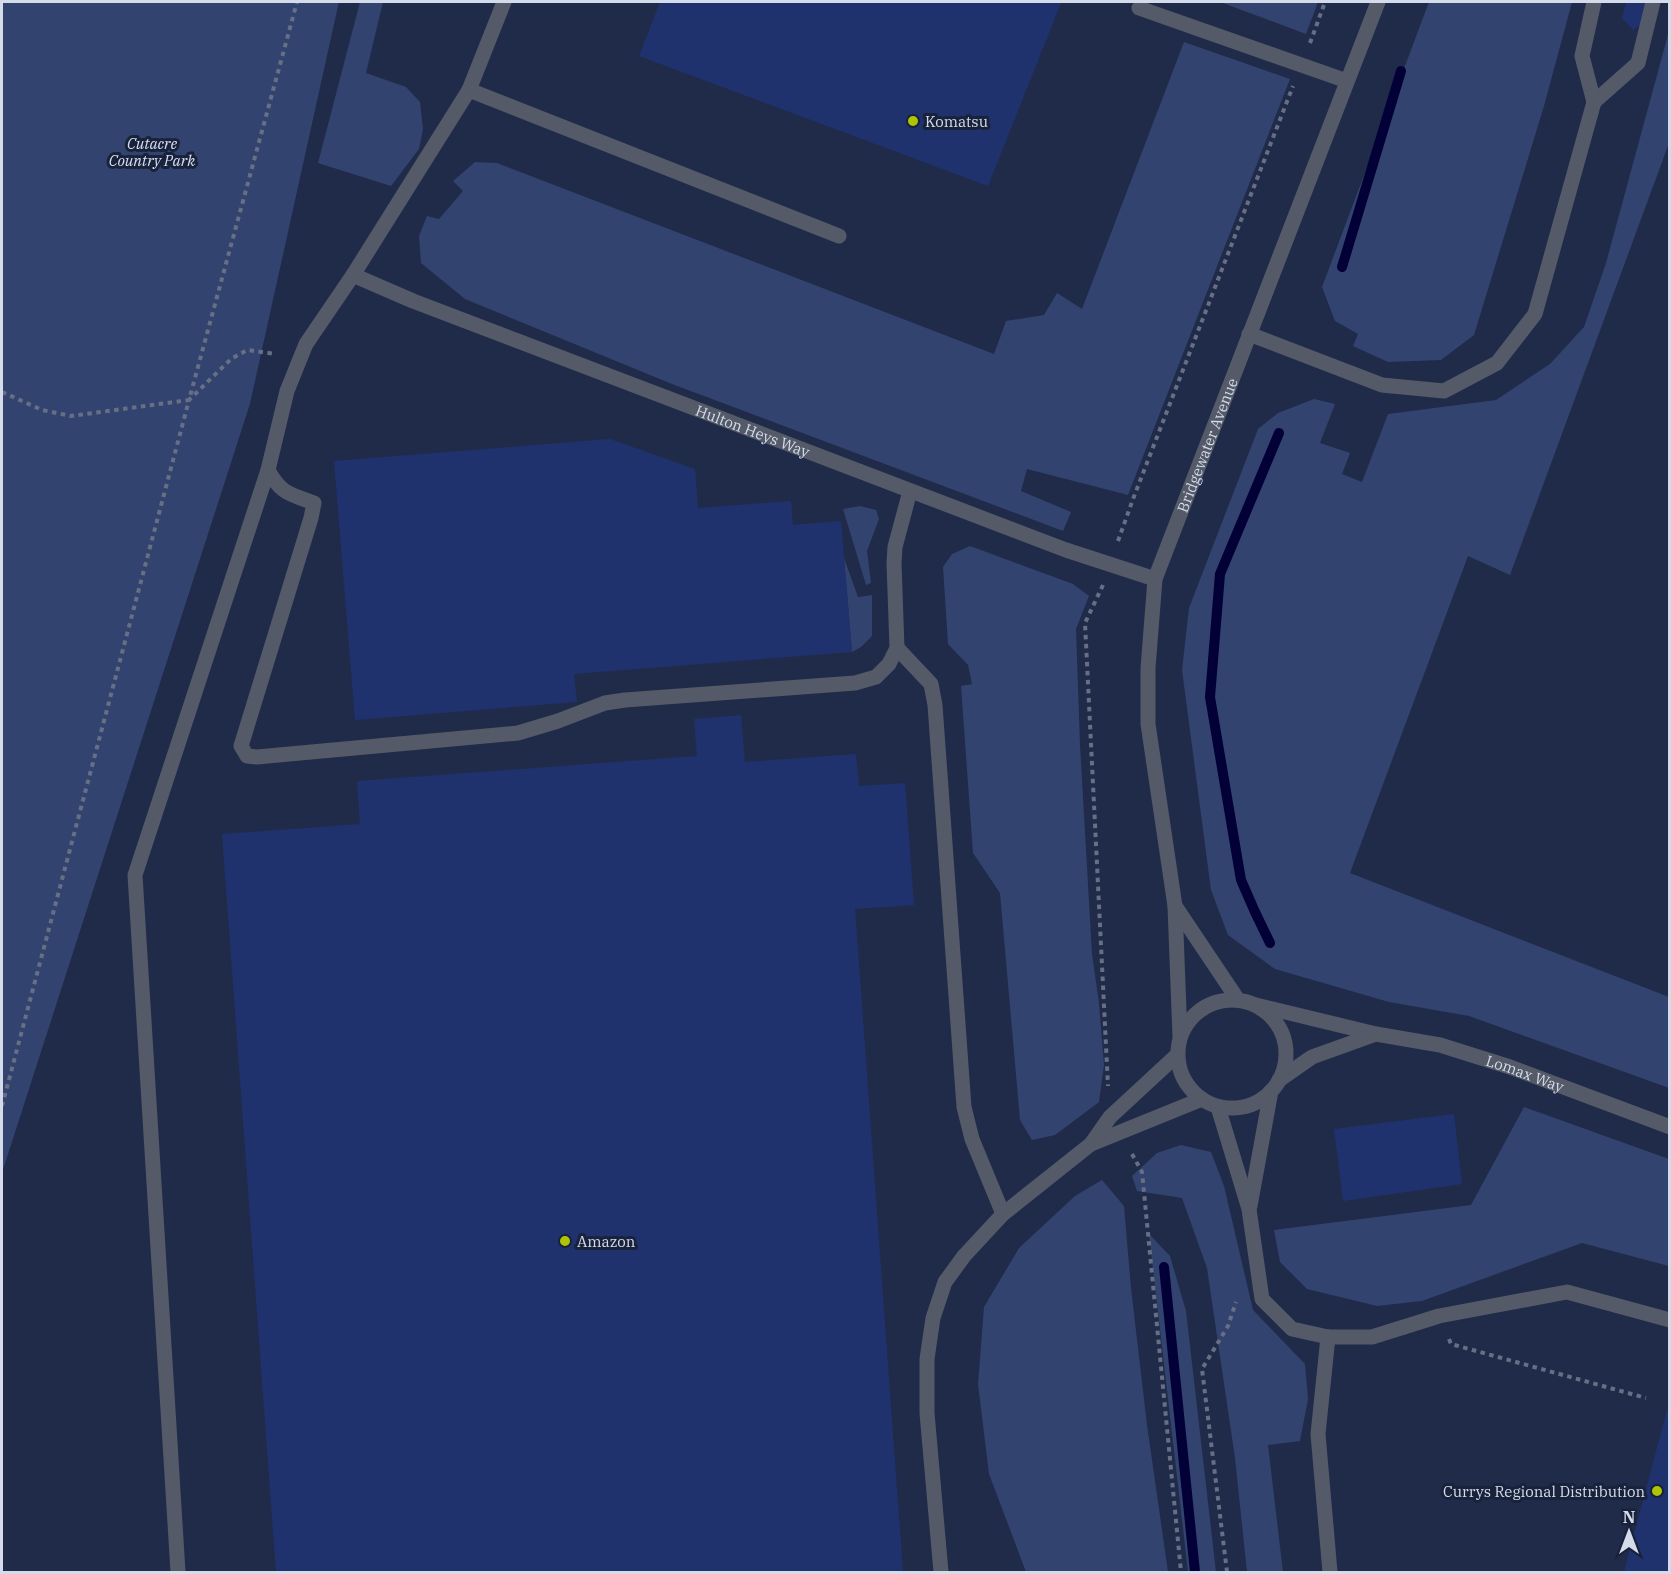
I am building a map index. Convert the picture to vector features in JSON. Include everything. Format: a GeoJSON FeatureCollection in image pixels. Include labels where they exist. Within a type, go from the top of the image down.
{"type":"FeatureCollection","features":[{"type":"Feature","properties":{"kind":"street"},"geometry":{"type":"LineString","coordinates":[[178,1572],[135,875],[268,470],[287,391],[306,344],[469,90],[504,2]]}},
{"type":"Feature","properties":{"kind":"street","name":"Bridgewater Avenue"},"geometry":{"type":"LineString","coordinates":[[1180,1037],[1175,906],[1148,724],[1148,668],[1155,579],[1378,2]]}},
{"type":"Feature","properties":{"kind":"street"},"geometry":{"type":"LineString","coordinates":[[1250,334],[1382,385],[1444,391],[1497,363],[1535,314],[1594,102],[1582,56],[1594,2]]}},
{"type":"Feature","properties":{"kind":"street"},"geometry":{"type":"LineString","coordinates":[[1594,102],[1638,63],[1653,2]]}},
{"type":"Feature","properties":{"kind":"street"},"geometry":{"type":"LineString","coordinates":[[1139,8],[1347,81]]}},
{"type":"Feature","properties":{"kind":"street"},"geometry":{"type":"LineString","coordinates":[[469,90],[839,236]]}},
{"type":"Feature","properties":{"kind":"street","name":"Hulton Heys Way"},"geometry":{"type":"LineString","coordinates":[[352,275],[413,301],[910,491],[1066,550],[1155,579]]}},
{"type":"Feature","properties":{"kind":"street"},"geometry":{"type":"LineString","coordinates":[[268,470],[284,491],[314,503],[241,746],[247,756],[257,757],[518,733],[605,704],[625,700],[855,683],[876,677],[889,664],[897,648],[895,547],[910,491]]}},
{"type":"Feature","properties":{"kind":"street"},"geometry":{"type":"LineString","coordinates":[[897,648],[931,684],[935,705],[964,1107],[972,1139],[1003,1214]]}},
{"type":"Feature","properties":{"kind":"street","name":"Bridgewater Avenue"},"geometry":{"type":"LineString","coordinates":[[1175,906],[1238,1000]]}},
{"type":"Feature","properties":{"kind":"street"},"geometry":{"type":"LineString","coordinates":[[1249,1209],[1275,1085],[1285,1064],[1285,1046],[1280,1030],[1270,1016],[1256,1005],[1238,1000],[1220,1001],[1202,1008],[1189,1021],[1180,1037],[1178,1055],[1181,1072],[1189,1088],[1202,1100],[1218,1107],[1247,1106],[1260,1100],[1275,1085]]}},
{"type":"Feature","properties":{"kind":"street","name":"Lomax Way"},"geometry":{"type":"LineString","coordinates":[[1256,1005],[1376,1034],[1440,1045],[1510,1067],[1670,1127]]}},
{"type":"Feature","properties":{"kind":"street","name":"Lomax Way"},"geometry":{"type":"LineString","coordinates":[[1275,1085],[1312,1056],[1376,1034]]}},
{"type":"Feature","properties":{"kind":"street"},"geometry":{"type":"LineString","coordinates":[[941,1572],[927,1413],[927,1359],[933,1318],[945,1282],[964,1256],[1003,1214],[1091,1144],[1110,1117],[1178,1055]]}},
{"type":"Feature","properties":{"kind":"street"},"geometry":{"type":"LineString","coordinates":[[1091,1144],[1202,1100]]}},
{"type":"Feature","properties":{"kind":"street"},"geometry":{"type":"LineString","coordinates":[[1218,1107],[1249,1209],[1262,1299],[1292,1329],[1328,1337],[1372,1337],[1439,1317],[1567,1292],[1670,1320]]}},
{"type":"Feature","properties":{"kind":"street"},"geometry":{"type":"LineString","coordinates":[[1328,1337],[1318,1434],[1330,1572]]}},
{"type":"Feature","properties":{"kind":"path"},"geometry":{"type":"LineString","coordinates":[[2,1106],[297,2]]}},
{"type":"Feature","properties":{"kind":"path"},"geometry":{"type":"LineString","coordinates":[[2,392],[42,410],[71,416],[189,400],[231,359],[247,351],[301,356]]}},
{"type":"Feature","properties":{"kind":"path"},"geometry":{"type":"LineString","coordinates":[[1227,1572],[1202,1369],[1228,1326],[1237,1299]]}},
{"type":"Feature","properties":{"kind":"path"},"geometry":{"type":"LineString","coordinates":[[1439,1317],[1451,1344],[1646,1398]]}},
{"type":"Feature","properties":{"kind":"shaded area"},"geometry":{"type":"Polygon","coordinates":[[[339,2],[1669,2],[1669,1572],[2,1572],[2,1173],[250,404],[339,2]]]}},
{"type":"Feature","properties":{"kind":"green space","name":"Cutacre Country Park"},"geometry":{"type":"Polygon","coordinates":[[[2,2],[339,2],[250,404],[2,1173],[2,2]]]}},
{"type":"Feature","properties":{"kind":"green space"},"geometry":{"type":"Polygon","coordinates":[[[360,2],[383,2],[366,73],[406,87],[420,102],[423,129],[419,149],[391,186],[318,163],[360,2]]]}},
{"type":"Feature","properties":{"kind":"green space"},"geometry":{"type":"Polygon","coordinates":[[[1220,2],[1318,2],[1306,34],[1220,2]]]}},
{"type":"Feature","properties":{"kind":"green space"},"geometry":{"type":"Polygon","coordinates":[[[1429,2],[1572,2],[1544,106],[1474,335],[1441,360],[1388,362],[1353,346],[1358,334],[1335,321],[1322,287],[1429,2]]]}},
{"type":"Feature","properties":{"kind":"green space"},"geometry":{"type":"Polygon","coordinates":[[[1669,31],[1669,143],[1510,575],[1468,556],[1350,873],[1669,997],[1669,1088],[1469,1016],[1389,1002],[1275,969],[1228,935],[1211,890],[1182,670],[1189,608],[1258,429],[1278,413],[1314,399],[1335,404],[1320,443],[1350,453],[1342,474],[1362,482],[1388,414],[1496,400],[1550,364],[1584,327],[1606,263],[1669,31]]]}},
{"type":"Feature","properties":{"kind":"green space"},"geometry":{"type":"Polygon","coordinates":[[[1184,42],[1290,79],[1128,495],[1027,469],[1021,491],[1071,512],[1063,531],[672,384],[465,299],[421,263],[419,236],[427,216],[439,219],[463,191],[453,181],[475,162],[497,163],[994,354],[1006,321],[1044,315],[1057,293],[1082,309],[1184,42]]]}},
{"type":"Feature","properties":{"kind":"green space"},"geometry":{"type":"Polygon","coordinates":[[[860,506],[876,510],[879,519],[867,551],[871,583],[866,585],[843,509],[860,506]]]}},
{"type":"Feature","properties":{"kind":"green space"},"geometry":{"type":"Polygon","coordinates":[[[970,546],[1073,584],[1089,596],[1076,629],[1092,954],[1104,1065],[1099,1102],[1055,1135],[1032,1140],[1020,1120],[1000,893],[973,853],[961,686],[972,684],[968,665],[948,644],[943,567],[952,554],[970,546]]]}},
{"type":"Feature","properties":{"kind":"green space"},"geometry":{"type":"Polygon","coordinates":[[[844,558],[858,597],[872,595],[872,636],[852,652],[844,558]]]}},
{"type":"Feature","properties":{"kind":"green space"},"geometry":{"type":"Polygon","coordinates":[[[1524,1107],[1669,1159],[1669,1266],[1582,1243],[1422,1301],[1377,1306],[1307,1289],[1280,1262],[1274,1230],[1471,1205],[1524,1107]]]}},
{"type":"Feature","properties":{"kind":"green space"},"geometry":{"type":"Polygon","coordinates":[[[1181,1145],[1211,1152],[1224,1186],[1253,1310],[1305,1364],[1308,1399],[1300,1441],[1268,1445],[1283,1572],[1247,1572],[1235,1458],[1207,1268],[1182,1198],[1137,1191],[1132,1176],[1157,1153],[1181,1145]]]}},
{"type":"Feature","properties":{"kind":"green space"},"geometry":{"type":"Polygon","coordinates":[[[1102,1180],[1124,1206],[1147,1425],[1168,1572],[1026,1572],[989,1474],[978,1384],[984,1307],[1019,1248],[1075,1196],[1102,1180]]]}},
{"type":"Feature","properties":{"kind":"green space"},"geometry":{"type":"Polygon","coordinates":[[[1149,1234],[1170,1256],[1186,1311],[1216,1572],[1188,1572],[1149,1234]]]}},
{"type":"Feature","properties":{"kind":"building","name":"Komatsu"},"geometry":{"type":"Polygon","coordinates":[[[660,2],[1061,3],[988,186],[639,56],[660,2]]]}},
{"type":"Feature","properties":{"kind":"building"},"geometry":{"type":"Polygon","coordinates":[[[1626,2],[1650,2],[1644,23],[1633,30],[1622,18],[1626,2]]]}},
{"type":"Feature","properties":{"kind":"building"},"geometry":{"type":"Polygon","coordinates":[[[610,439],[695,469],[698,508],[791,501],[793,525],[841,521],[852,652],[574,674],[577,702],[355,720],[334,461],[610,439]]]}},
{"type":"Feature","properties":{"kind":"building","name":"Amazon"},"geometry":{"type":"Polygon","coordinates":[[[741,715],[745,762],[856,754],[859,786],[905,783],[914,905],[855,909],[903,1572],[276,1572],[222,834],[360,824],[357,781],[697,756],[694,719],[741,715]]]}},
{"type":"Feature","properties":{"kind":"building"},"geometry":{"type":"Polygon","coordinates":[[[1454,1114],[1462,1184],[1343,1201],[1334,1129],[1454,1114]]]}},
{"type":"Feature","properties":{"kind":"building","name":"Currys Regional Distribution"},"geometry":{"type":"Polygon","coordinates":[[[1667,1410],[1670,1410],[1670,1572],[1624,1572],[1667,1410]]]}},
{"type":"Feature","properties":{"kind":"waterway"},"geometry":{"type":"LineString","coordinates":[[1342,267],[1401,71]]}},
{"type":"Feature","properties":{"kind":"waterway"},"geometry":{"type":"LineString","coordinates":[[1270,943],[1241,880],[1210,697],[1220,574],[1279,433]]}},
{"type":"Feature","properties":{"kind":"waterway"},"geometry":{"type":"LineString","coordinates":[[1164,1267],[1195,1572]]}},
{"type":"Feature","properties":{"kind":"place","name":"Komatsu"},"geometry":{"type":"Point","coordinates":[913,121]}},
{"type":"Feature","properties":{"kind":"place","name":"Amazon"},"geometry":{"type":"Point","coordinates":[565,1241]}},
{"type":"Feature","properties":{"kind":"place","name":"Currys Regional Distribution"},"geometry":{"type":"Point","coordinates":[1657,1491]}}]}
